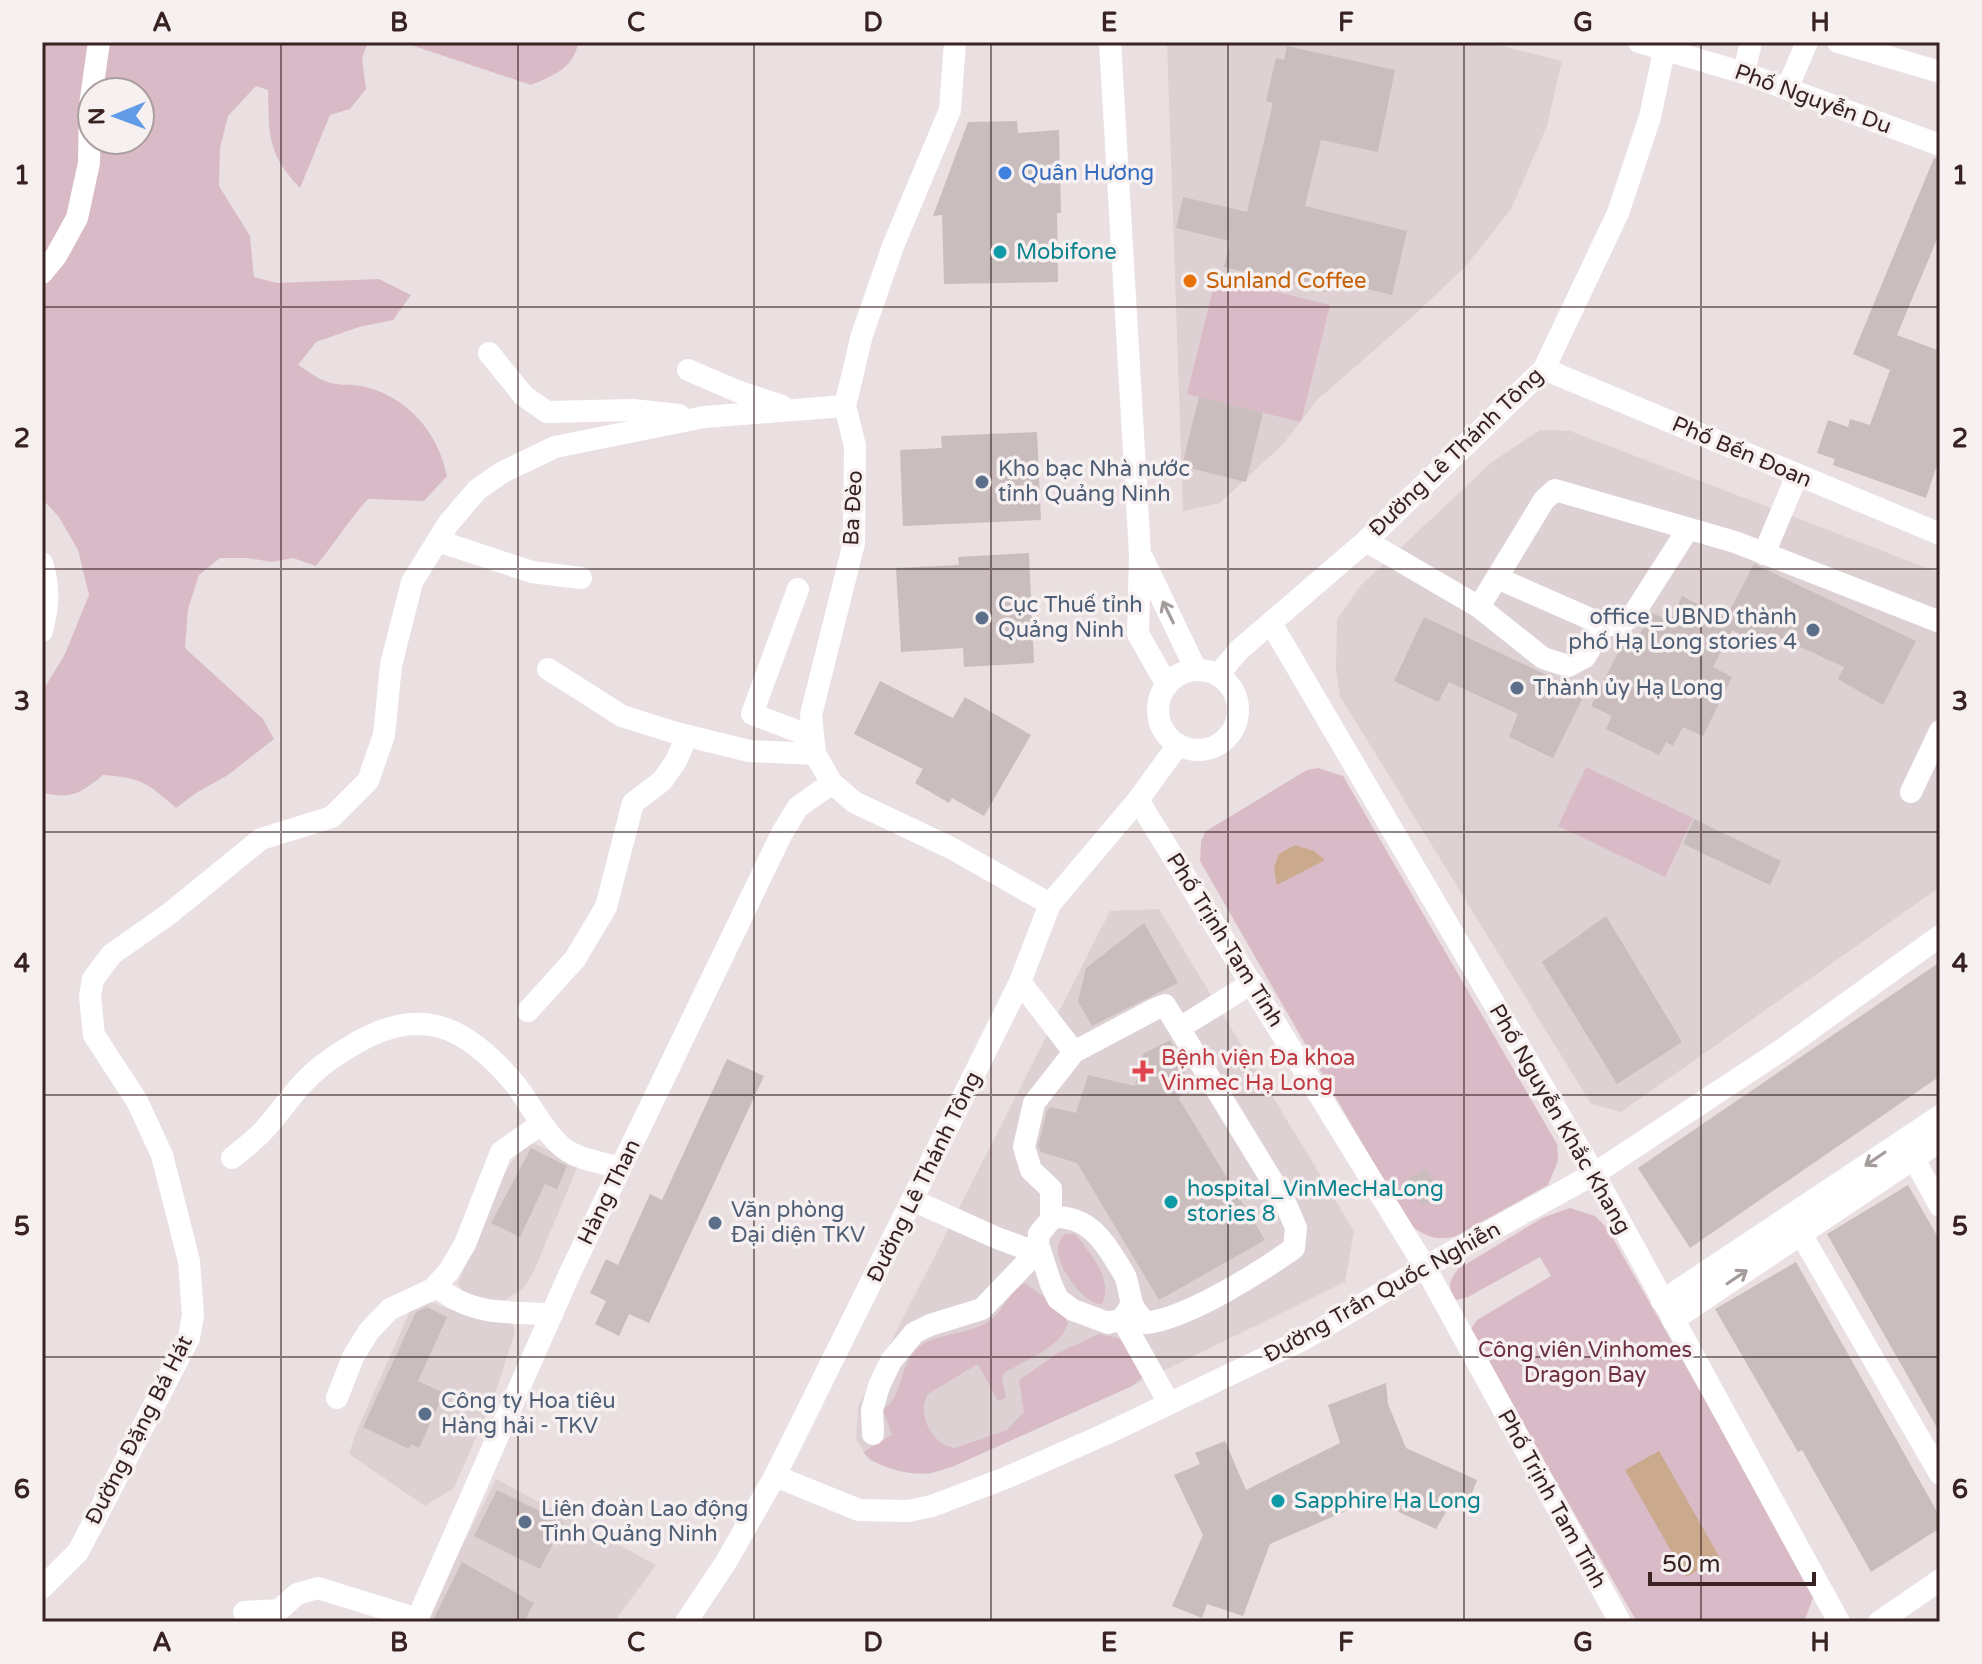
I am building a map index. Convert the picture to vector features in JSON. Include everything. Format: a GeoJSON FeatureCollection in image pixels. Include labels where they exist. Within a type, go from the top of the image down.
{"type":"FeatureCollection","features":[{"type":"Feature","properties":{"kind":"street"},"geometry":{"type":"LineString","coordinates":[[42,273],[56,256],[77,218],[89,163],[90,105],[99,42]]}},
{"type":"Feature","properties":{"kind":"street","name":"Ba Đèo"},"geometry":{"type":"LineString","coordinates":[[814,746],[811,715],[854,543],[855,446],[845,406],[862,335],[893,246],[950,110],[955,42]]}},
{"type":"Feature","properties":{"kind":"street"},"geometry":{"type":"LineString","coordinates":[[1110,42],[1140,554],[1138,634],[1167,685]]}},
{"type":"Feature","properties":{"kind":"street","name":"Phố Nguyễn Du"},"geometry":{"type":"LineString","coordinates":[[1639,42],[1666,45],[1940,145]]}},
{"type":"Feature","properties":{"kind":"street"},"geometry":{"type":"LineString","coordinates":[[1744,73],[1751,42]]}},
{"type":"Feature","properties":{"kind":"street"},"geometry":{"type":"LineString","coordinates":[[1787,89],[1807,42]]}},
{"type":"Feature","properties":{"kind":"street"},"geometry":{"type":"LineString","coordinates":[[1838,42],[1940,72]]}},
{"type":"Feature","properties":{"kind":"street","name":"Đường Lê Thánh Tông"},"geometry":{"type":"LineString","coordinates":[[1207,673],[1239,650],[1366,541],[1544,369],[1618,213],[1650,117],[1666,45]]}},
{"type":"Feature","properties":{"kind":"street"},"geometry":{"type":"LineString","coordinates":[[489,353],[524,396],[547,412],[633,410],[704,417]]}},
{"type":"Feature","properties":{"kind":"street","name":"Phố Bến Đoan"},"geometry":{"type":"LineString","coordinates":[[1544,369],[1940,534]]}},
{"type":"Feature","properties":{"kind":"street"},"geometry":{"type":"LineString","coordinates":[[688,370],[794,410]]}},
{"type":"Feature","properties":{"kind":"street","name":"Đường Đặng Bá Hát"},"geometry":{"type":"LineString","coordinates":[[42,1588],[78,1552],[189,1338],[193,1315],[189,1261],[162,1155],[137,1101],[94,1035],[90,996],[93,979],[112,954],[169,914],[261,839],[332,817],[368,781],[384,735],[391,665],[412,582],[438,541],[477,490],[501,473],[555,447],[704,417],[845,406]]}},
{"type":"Feature","properties":{"kind":"street"},"geometry":{"type":"LineString","coordinates":[[1764,554],[1797,475]]}},
{"type":"Feature","properties":{"kind":"street"},"geometry":{"type":"LineString","coordinates":[[1479,607],[1544,500],[1555,490],[1764,554],[1940,622]]}},
{"type":"Feature","properties":{"kind":"street"},"geometry":{"type":"LineString","coordinates":[[1497,578],[1604,625],[1620,625],[1633,615],[1688,529]]}},
{"type":"Feature","properties":{"kind":"street"},"geometry":{"type":"LineString","coordinates":[[438,541],[532,572],[581,578]]}},
{"type":"Feature","properties":{"kind":"street"},"geometry":{"type":"LineString","coordinates":[[1366,541],[1479,607],[1543,658],[1568,666],[1585,657],[1604,625]]}},
{"type":"Feature","properties":{"kind":"street"},"geometry":{"type":"LineString","coordinates":[[1140,554],[1207,673],[1234,691],[1238,714],[1236,725],[1222,743],[1201,750],[1178,745],[1163,729],[1159,718],[1161,695],[1175,677],[1207,673]]}},
{"type":"Feature","properties":{"kind":"street"},"geometry":{"type":"LineString","coordinates":[[42,563],[48,580],[42,631]]}},
{"type":"Feature","properties":{"kind":"street"},"geometry":{"type":"LineString","coordinates":[[798,589],[752,714],[814,746],[832,783],[854,802],[951,848],[1050,904]]}},
{"type":"Feature","properties":{"kind":"street","name":"Phố Nguyễn Khắc Khang"},"geometry":{"type":"LineString","coordinates":[[1271,623],[1594,1174],[1839,1622]]}},
{"type":"Feature","properties":{"kind":"street"},"geometry":{"type":"LineString","coordinates":[[548,669],[622,716],[687,736],[749,751],[814,746]]}},
{"type":"Feature","properties":{"kind":"street"},"geometry":{"type":"LineString","coordinates":[[1911,792],[1940,731]]}},
{"type":"Feature","properties":{"kind":"street"},"geometry":{"type":"LineString","coordinates":[[528,1011],[575,959],[606,907],[633,803],[662,781],[676,761],[687,736]]}},
{"type":"Feature","properties":{"kind":"street","name":"Đường Lê Thánh Tông"},"geometry":{"type":"LineString","coordinates":[[686,1622],[726,1562],[775,1476],[1020,982],[1050,904],[1138,800],[1178,745]]}},
{"type":"Feature","properties":{"kind":"street","name":"Hàng Than"},"geometry":{"type":"LineString","coordinates":[[417,1620],[552,1314],[782,833],[798,807],[832,783]]}},
{"type":"Feature","properties":{"kind":"street","name":"Phố Trịnh Tam Tỉnh"},"geometry":{"type":"LineString","coordinates":[[1138,800],[1425,1267],[1620,1622]]}},
{"type":"Feature","properties":{"kind":"street","name":"Đường Trần Quốc Nghiễn"},"geometry":{"type":"LineString","coordinates":[[775,1476],[859,1510],[908,1511],[932,1506],[1008,1477],[1169,1403],[1304,1339],[1425,1267],[1594,1174],[1783,1049],[1940,936]]}},
{"type":"Feature","properties":{"kind":"street"},"geometry":{"type":"LineString","coordinates":[[1020,982],[1074,1052]]}},
{"type":"Feature","properties":{"kind":"street"},"geometry":{"type":"LineString","coordinates":[[1181,1027],[1252,983]]}},
{"type":"Feature","properties":{"kind":"street"},"geometry":{"type":"LineString","coordinates":[[1051,1220],[1051,1189],[1031,1170],[1024,1147],[1034,1103],[1074,1052],[1165,1005],[1285,1202],[1296,1228],[1294,1248],[1261,1272],[1164,1321],[1146,1323],[1126,1313]]}},
{"type":"Feature","properties":{"kind":"street"},"geometry":{"type":"LineString","coordinates":[[232,1158],[263,1131],[305,1081],[368,1035],[400,1023],[425,1023],[446,1029],[483,1050],[527,1098],[541,1124],[571,1153],[620,1168]]}},
{"type":"Feature","properties":{"kind":"street"},"geometry":{"type":"LineString","coordinates":[[1668,1311],[1940,1116]]}},
{"type":"Feature","properties":{"kind":"street"},"geometry":{"type":"LineString","coordinates":[[337,1398],[353,1357],[369,1331],[390,1309],[436,1286],[449,1271],[465,1244],[501,1152],[541,1124]]}},
{"type":"Feature","properties":{"kind":"street"},"geometry":{"type":"LineString","coordinates":[[1668,1311],[1801,1234],[1940,1141]]}},
{"type":"Feature","properties":{"kind":"street"},"geometry":{"type":"LineString","coordinates":[[1914,1159],[1940,1206]]}},
{"type":"Feature","properties":{"kind":"street"},"geometry":{"type":"LineString","coordinates":[[912,1200],[1040,1254]]}},
{"type":"Feature","properties":{"kind":"street"},"geometry":{"type":"LineString","coordinates":[[1126,1313],[1108,1323],[1073,1310],[1058,1299],[1040,1254],[1039,1234],[1053,1217],[1069,1217],[1087,1225],[1106,1244],[1125,1276],[1126,1313],[1169,1403]]}},
{"type":"Feature","properties":{"kind":"street"},"geometry":{"type":"LineString","coordinates":[[1801,1234],[1940,1474]]}},
{"type":"Feature","properties":{"kind":"street"},"geometry":{"type":"LineString","coordinates":[[873,1434],[872,1410],[879,1386],[891,1361],[914,1333],[982,1309],[1028,1261],[1040,1254]]}},
{"type":"Feature","properties":{"kind":"street"},"geometry":{"type":"LineString","coordinates":[[436,1286],[452,1300],[471,1308],[552,1314]]}},
{"type":"Feature","properties":{"kind":"street"},"geometry":{"type":"LineString","coordinates":[[1879,1622],[1940,1580]]}},
{"type":"Feature","properties":{"kind":"street"},"geometry":{"type":"LineString","coordinates":[[244,1612],[279,1610],[297,1594],[318,1588],[417,1620]]}},
{"type":"Feature","properties":{"kind":"shaded area"},"geometry":{"type":"Polygon","coordinates":[[[1167,42],[1485,42],[1562,61],[1547,126],[1511,209],[1466,266],[1317,400],[1283,444],[1220,503],[1183,511],[1167,42]]]}},
{"type":"Feature","properties":{"kind":"shaded area"},"geometry":{"type":"Polygon","coordinates":[[[1540,430],[1570,431],[1940,573],[1940,887],[1621,1112],[1591,1104],[1340,696],[1336,671],[1337,619],[1361,585],[1492,462],[1540,430]]]}},
{"type":"Feature","properties":{"kind":"shaded area"},"geometry":{"type":"Polygon","coordinates":[[[1295,845],[1314,851],[1325,860],[1277,885],[1274,868],[1279,854],[1295,845]]]}},
{"type":"Feature","properties":{"kind":"shaded area","name":"Bệnh viện Đa khoa Vinmec Hạ Long"},"geometry":{"type":"Polygon","coordinates":[[[1159,909],[1354,1231],[1345,1282],[1132,1386],[954,1466],[929,1474],[911,1473],[870,1461],[856,1439],[858,1407],[1110,911],[1159,909]]]}},
{"type":"Feature","properties":{"kind":"shaded area"},"geometry":{"type":"Polygon","coordinates":[[[527,1141],[579,1163],[524,1288],[505,1300],[479,1300],[464,1295],[458,1283],[502,1176],[527,1141]]]}},
{"type":"Feature","properties":{"kind":"shaded area","name":"Công ty Hoa tiêu Hàng hải - TKV"},"geometry":{"type":"Polygon","coordinates":[[[424,1300],[475,1318],[512,1323],[515,1332],[495,1394],[454,1488],[425,1506],[349,1454],[411,1309],[424,1300]]]}},
{"type":"Feature","properties":{"kind":"shaded area"},"geometry":{"type":"Polygon","coordinates":[[[1659,1451],[1720,1558],[1686,1577],[1625,1470],[1659,1451]]]}},
{"type":"Feature","properties":{"kind":"shaded area","name":"Liên đoàn Lao động Tỉnh Quảng Ninh"},"geometry":{"type":"Polygon","coordinates":[[[496,1479],[656,1565],[614,1622],[424,1622],[496,1479]]]}},
{"type":"Feature","properties":{"kind":"green space"},"geometry":{"type":"Polygon","coordinates":[[[42,42],[368,42],[362,58],[366,89],[350,109],[330,115],[300,188],[281,165],[272,143],[268,90],[256,86],[228,116],[220,148],[219,186],[250,236],[254,277],[277,283],[379,279],[411,295],[393,320],[359,327],[316,342],[298,365],[325,381],[378,391],[406,407],[428,431],[443,460],[447,476],[424,501],[368,499],[316,566],[293,558],[272,562],[220,558],[199,575],[188,609],[185,648],[263,719],[274,739],[228,775],[176,808],[144,783],[116,776],[103,775],[82,791],[68,795],[42,793],[42,692],[65,654],[89,595],[78,550],[59,517],[45,502],[42,485],[42,42]]]}},
{"type":"Feature","properties":{"kind":"green space"},"geometry":{"type":"Polygon","coordinates":[[[402,42],[578,42],[567,65],[531,85],[402,42]]]}},
{"type":"Feature","properties":{"kind":"green space"},"geometry":{"type":"Polygon","coordinates":[[[1216,277],[1330,305],[1301,422],[1187,394],[1216,277]]]}},
{"type":"Feature","properties":{"kind":"green space"},"geometry":{"type":"Polygon","coordinates":[[[1586,767],[1693,818],[1665,877],[1558,826],[1586,767]]]}},
{"type":"Feature","properties":{"kind":"green space"},"geometry":{"type":"Polygon","coordinates":[[[1318,768],[1343,776],[1557,1144],[1558,1161],[1548,1185],[1456,1236],[1430,1237],[1408,1223],[1200,861],[1201,841],[1206,831],[1307,770],[1318,768]]]}},
{"type":"Feature","properties":{"kind":"green space","name":"Công viên Vinhomes Dragon Bay"},"geometry":{"type":"Polygon","coordinates":[[[1570,1208],[1595,1216],[1607,1228],[1778,1528],[1813,1598],[1804,1622],[1637,1622],[1479,1348],[1470,1330],[1477,1320],[1551,1276],[1540,1257],[1468,1297],[1456,1300],[1450,1288],[1455,1273],[1542,1218],[1570,1208]]]}},
{"type":"Feature","properties":{"kind":"green space"},"geometry":{"type":"Polygon","coordinates":[[[1065,1234],[1075,1234],[1099,1267],[1105,1285],[1102,1304],[1087,1298],[1065,1272],[1058,1244],[1065,1234]]]}},
{"type":"Feature","properties":{"kind":"green space"},"geometry":{"type":"Polygon","coordinates":[[[1025,1283],[1059,1308],[1068,1323],[1065,1331],[1051,1346],[1005,1372],[1002,1378],[1006,1398],[998,1401],[978,1364],[928,1394],[925,1419],[939,1441],[955,1448],[1007,1430],[1024,1412],[1019,1380],[1058,1353],[1099,1334],[1122,1339],[1144,1376],[1132,1386],[939,1471],[921,1474],[902,1472],[868,1457],[863,1452],[892,1435],[883,1410],[894,1398],[905,1367],[916,1350],[930,1340],[986,1323],[1025,1283]]]}},
{"type":"Feature","properties":{"kind":"building"},"geometry":{"type":"Polygon","coordinates":[[[1287,46],[1395,70],[1378,152],[1321,140],[1305,206],[1407,231],[1392,295],[1330,280],[1327,292],[1224,267],[1230,241],[1176,228],[1183,197],[1247,212],[1273,103],[1266,101],[1276,58],[1284,60],[1287,46]]]}},
{"type":"Feature","properties":{"kind":"building"},"geometry":{"type":"Polygon","coordinates":[[[1017,121],[1018,133],[1059,130],[1061,213],[1057,213],[1058,282],[944,284],[942,215],[933,216],[968,122],[1017,121]]]}},
{"type":"Feature","properties":{"kind":"building"},"geometry":{"type":"Polygon","coordinates":[[[1934,158],[1940,159],[1940,232],[1897,335],[1940,351],[1940,456],[1926,498],[1833,465],[1835,459],[1817,453],[1828,420],[1848,427],[1850,419],[1870,425],[1890,370],[1853,354],[1934,158]]]}},
{"type":"Feature","properties":{"kind":"building"},"geometry":{"type":"Polygon","coordinates":[[[1199,397],[1263,413],[1246,482],[1182,466],[1199,397]]]}},
{"type":"Feature","properties":{"kind":"building"},"geometry":{"type":"Polygon","coordinates":[[[1037,432],[1041,520],[903,526],[900,450],[942,448],[941,436],[1037,432]]]}},
{"type":"Feature","properties":{"kind":"building"},"geometry":{"type":"Polygon","coordinates":[[[1029,553],[1034,663],[964,667],[963,648],[901,652],[896,568],[959,565],[958,557],[1029,553]]]}},
{"type":"Feature","properties":{"kind":"building"},"geometry":{"type":"Polygon","coordinates":[[[1754,564],[1916,641],[1883,705],[1838,679],[1844,667],[1774,635],[1767,647],[1732,630],[1713,667],[1732,677],[1703,736],[1683,727],[1673,746],[1666,742],[1659,755],[1606,729],[1612,716],[1591,706],[1626,637],[1631,634],[1638,638],[1651,612],[1670,622],[1682,596],[1726,618],[1754,564]]]}},
{"type":"Feature","properties":{"kind":"building","name":"Thành ủy Hạ Long"},"geometry":{"type":"Polygon","coordinates":[[[1424,617],[1585,693],[1553,758],[1509,737],[1518,714],[1449,682],[1438,702],[1394,681],[1424,617]]]}},
{"type":"Feature","properties":{"kind":"building"},"geometry":{"type":"Polygon","coordinates":[[[880,681],[953,718],[965,697],[1031,735],[984,816],[952,798],[949,803],[915,783],[923,769],[854,734],[880,681]]]}},
{"type":"Feature","properties":{"kind":"building"},"geometry":{"type":"Polygon","coordinates":[[[1694,819],[1781,861],[1770,885],[1683,844],[1694,819]]]}},
{"type":"Feature","properties":{"kind":"building"},"geometry":{"type":"Polygon","coordinates":[[[1606,916],[1682,1042],[1617,1084],[1542,962],[1606,916]]]}},
{"type":"Feature","properties":{"kind":"building"},"geometry":{"type":"Polygon","coordinates":[[[1144,923],[1178,983],[1092,1026],[1078,1002],[1086,968],[1144,923]]]}},
{"type":"Feature","properties":{"kind":"building"},"geometry":{"type":"Polygon","coordinates":[[[1940,962],[1940,1076],[1690,1248],[1638,1168],[1940,962]]]}},
{"type":"Feature","properties":{"kind":"building","name":"hospital_VinMecHaLong stories 8"},"geometry":{"type":"Polygon","coordinates":[[[1170,1040],[1186,1067],[1179,1099],[1265,1240],[1159,1300],[1077,1163],[1041,1152],[1038,1146],[1047,1110],[1051,1107],[1076,1113],[1088,1075],[1135,1086],[1143,1054],[1170,1040]]]}},
{"type":"Feature","properties":{"kind":"building"},"geometry":{"type":"Polygon","coordinates":[[[727,1059],[764,1076],[649,1323],[629,1314],[619,1336],[595,1324],[606,1301],[590,1293],[606,1259],[618,1265],[650,1194],[662,1200],[727,1059]]]}},
{"type":"Feature","properties":{"kind":"building"},"geometry":{"type":"Polygon","coordinates":[[[531,1148],[567,1166],[557,1189],[545,1184],[520,1237],[491,1223],[531,1148]]]}},
{"type":"Feature","properties":{"kind":"building"},"geometry":{"type":"Polygon","coordinates":[[[1425,1168],[1441,1194],[1422,1206],[1406,1181],[1425,1168]]]}},
{"type":"Feature","properties":{"kind":"building"},"geometry":{"type":"Polygon","coordinates":[[[1908,1185],[1940,1241],[1940,1433],[1827,1234],[1908,1185]]]}},
{"type":"Feature","properties":{"kind":"building"},"geometry":{"type":"Polygon","coordinates":[[[1796,1262],[1940,1517],[1940,1528],[1871,1572],[1802,1450],[1798,1452],[1715,1309],[1796,1262]]]}},
{"type":"Feature","properties":{"kind":"building"},"geometry":{"type":"Polygon","coordinates":[[[427,1307],[447,1317],[418,1381],[444,1393],[419,1448],[411,1444],[409,1449],[363,1427],[416,1312],[427,1307]]]}},
{"type":"Feature","properties":{"kind":"building","name":"Sapphire Ha Long"},"geometry":{"type":"Polygon","coordinates":[[[1386,1383],[1388,1404],[1406,1448],[1477,1480],[1467,1506],[1452,1502],[1436,1529],[1372,1500],[1270,1544],[1243,1616],[1207,1604],[1202,1618],[1172,1606],[1203,1535],[1174,1475],[1200,1464],[1195,1453],[1225,1441],[1246,1490],[1340,1443],[1328,1405],[1386,1383]]]}},
{"type":"Feature","properties":{"kind":"building"},"geometry":{"type":"Polygon","coordinates":[[[497,1490],[563,1523],[540,1569],[474,1536],[497,1490]]]}},
{"type":"Feature","properties":{"kind":"building"},"geometry":{"type":"Polygon","coordinates":[[[462,1562],[534,1603],[524,1622],[432,1622],[462,1562]]]}},
{"type":"Feature","properties":{"kind":"place","name":"Quân Hương"},"geometry":{"type":"Point","coordinates":[1005,173]}},
{"type":"Feature","properties":{"kind":"place","name":"Mobifone"},"geometry":{"type":"Point","coordinates":[1000,252]}},
{"type":"Feature","properties":{"kind":"place","name":"Sunland Coffee"},"geometry":{"type":"Point","coordinates":[1190,281]}},
{"type":"Feature","properties":{"kind":"place","name":"Kho bạc Nhà nước tỉnh Quảng Ninh"},"geometry":{"type":"Point","coordinates":[982,482]}},
{"type":"Feature","properties":{"kind":"place","name":"Cục Thuế tỉnh Quảng Ninh"},"geometry":{"type":"Point","coordinates":[982,618]}},
{"type":"Feature","properties":{"kind":"place","name":"office_UBND thành phố Hạ Long stories 4"},"geometry":{"type":"Point","coordinates":[1813,630]}},
{"type":"Feature","properties":{"kind":"place","name":"Thành ủy Hạ Long"},"geometry":{"type":"Point","coordinates":[1517,688]}},
{"type":"Feature","properties":{"kind":"place","name":"Bệnh viện Đa khoa Vinmec Hạ Long"},"geometry":{"type":"Point","coordinates":[1143,1071]}},
{"type":"Feature","properties":{"kind":"place","name":"hospital_VinMecHaLong stories 8"},"geometry":{"type":"Point","coordinates":[1171,1202]}},
{"type":"Feature","properties":{"kind":"place","name":"Văn phòng Đại diện TKV"},"geometry":{"type":"Point","coordinates":[715,1223]}},
{"type":"Feature","properties":{"kind":"place","name":"Công ty Hoa tiêu Hàng hải - TKV"},"geometry":{"type":"Point","coordinates":[425,1414]}},
{"type":"Feature","properties":{"kind":"place","name":"Sapphire Ha Long"},"geometry":{"type":"Point","coordinates":[1278,1501]}},
{"type":"Feature","properties":{"kind":"place","name":"Liên đoàn Lao động Tỉnh Quảng Ninh"},"geometry":{"type":"Point","coordinates":[525,1522]}}]}
